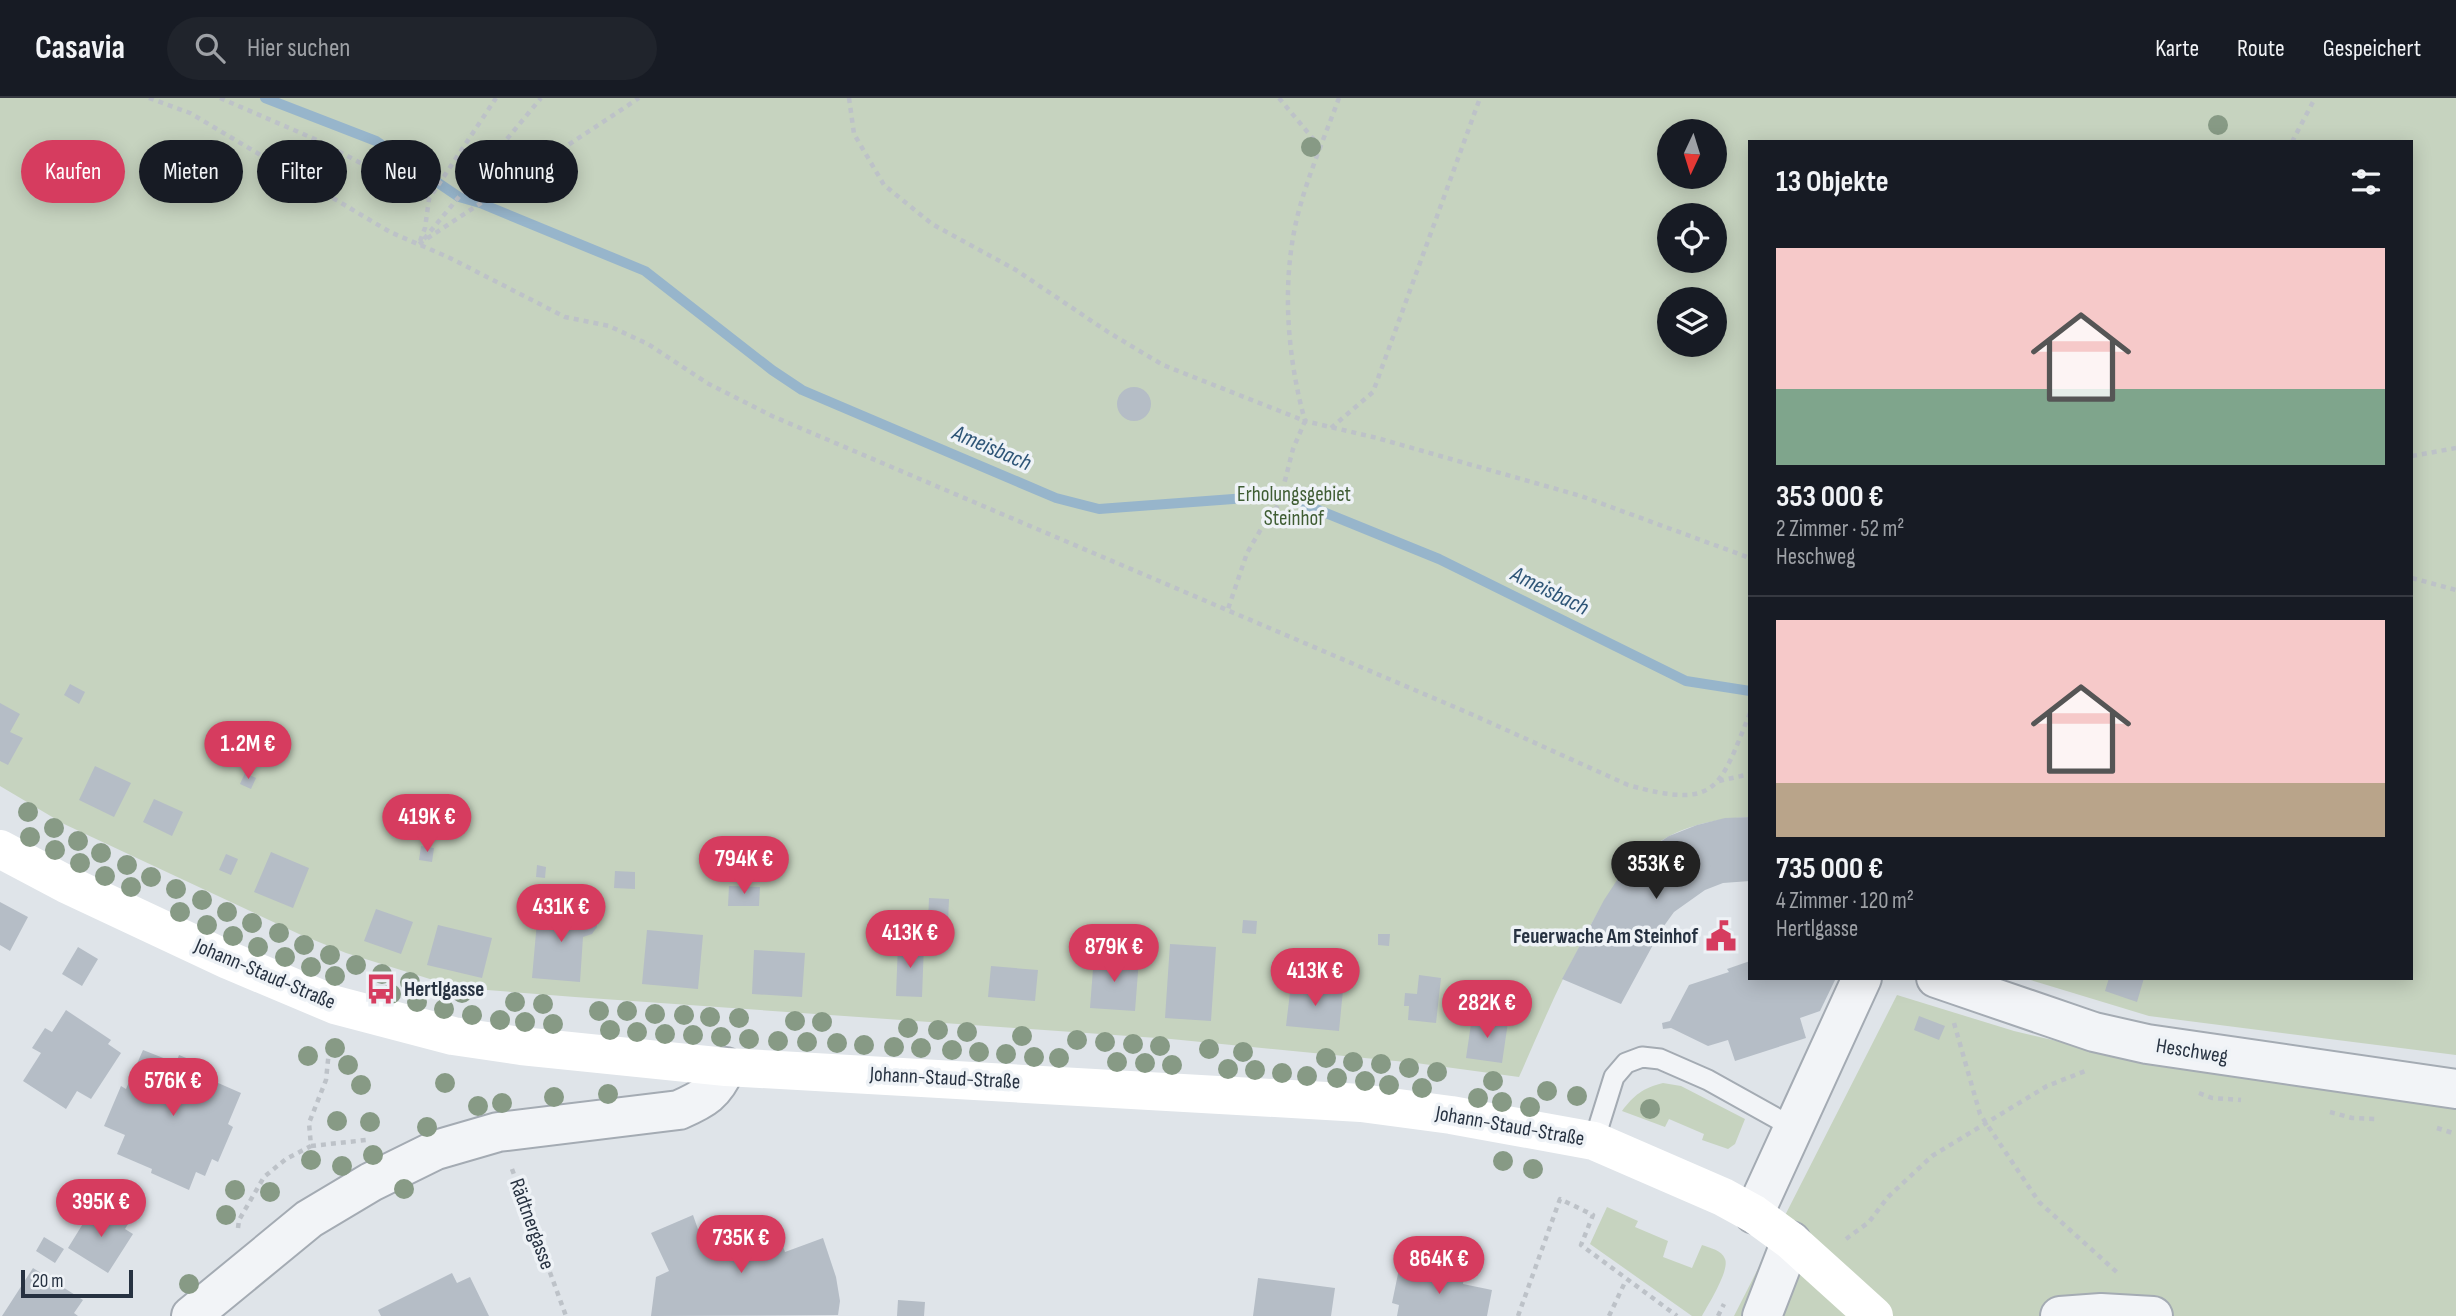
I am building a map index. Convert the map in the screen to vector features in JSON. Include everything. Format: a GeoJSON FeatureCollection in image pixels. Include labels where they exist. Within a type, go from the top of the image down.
{"type":"FeatureCollection","features":[{"type":"Feature","properties":{"kind":"street","name":"Johann-Staud-Straße"},"geometry":{"type":"LineString","coordinates":[[0,849],[66,884],[216,955],[335,1005],[453,1036],[522,1046],[726,1067],[1361,1103],[1451,1115],[1594,1141],[1711,1192],[1754,1214],[1791,1241],[1874,1316]]}},
{"type":"Feature","properties":{"kind":"street"},"geometry":{"type":"LineString","coordinates":[[1754,1214],[1861,980]]}},
{"type":"Feature","properties":{"kind":"street","name":"Heschweg"},"geometry":{"type":"LineString","coordinates":[[1941,980],[2084,1028],[2147,1044],[2456,1089]]}},
{"type":"Feature","properties":{"kind":"street"},"geometry":{"type":"LineString","coordinates":[[191,1316],[309,1219],[361,1188],[436,1150],[498,1132],[679,1110],[700,1101],[718,1086],[726,1067]]}},
{"type":"Feature","properties":{"kind":"street"},"geometry":{"type":"LineString","coordinates":[[1762,1316],[1791,1241]]}},
{"type":"Feature","properties":{"kind":"street"},"geometry":{"type":"LineString","coordinates":[[2060,1316],[2101,1313],[2145,1315]]}},
{"type":"Feature","properties":{"kind":"lane"},"geometry":{"type":"LineString","coordinates":[[1594,1141],[1614,1077],[1626,1063],[1642,1057],[1660,1059],[1708,1080],[1794,1128]]}},
{"type":"Feature","properties":{"kind":"path"},"geometry":{"type":"LineString","coordinates":[[149,98],[190,113],[390,232],[565,317],[609,326],[648,344],[707,383],[772,416],[1458,709],[1628,785],[1682,794],[1709,790],[1719,781],[1729,765],[1748,718]]}},
{"type":"Feature","properties":{"kind":"path"},"geometry":{"type":"LineString","coordinates":[[220,98],[317,140],[361,163]]}},
{"type":"Feature","properties":{"kind":"path"},"geometry":{"type":"LineString","coordinates":[[441,181],[496,98]]}},
{"type":"Feature","properties":{"kind":"path"},"geometry":{"type":"LineString","coordinates":[[419,245],[541,98]]}},
{"type":"Feature","properties":{"kind":"path"},"geometry":{"type":"LineString","coordinates":[[419,245],[639,98]]}},
{"type":"Feature","properties":{"kind":"path"},"geometry":{"type":"LineString","coordinates":[[849,98],[854,134],[884,185],[932,224],[1016,270],[1108,332],[1163,365],[1305,421],[1377,438],[1581,496],[1748,557]]}},
{"type":"Feature","properties":{"kind":"path"},"geometry":{"type":"LineString","coordinates":[[1279,98],[1320,148]]}},
{"type":"Feature","properties":{"kind":"path"},"geometry":{"type":"LineString","coordinates":[[1227,612],[1247,553],[1279,504],[1293,449],[1305,421],[1294,383],[1288,319],[1290,265],[1298,215],[1339,98]]}},
{"type":"Feature","properties":{"kind":"path"},"geometry":{"type":"LineString","coordinates":[[1331,428],[1373,392],[1480,98]]}},
{"type":"Feature","properties":{"kind":"path"},"geometry":{"type":"LineString","coordinates":[[2293,140],[2315,98]]}},
{"type":"Feature","properties":{"kind":"path"},"geometry":{"type":"LineString","coordinates":[[419,245],[425,228],[428,203]]}},
{"type":"Feature","properties":{"kind":"path"},"geometry":{"type":"LineString","coordinates":[[2413,456],[2456,448]]}},
{"type":"Feature","properties":{"kind":"path"},"geometry":{"type":"LineString","coordinates":[[2413,578],[2456,590]]}},
{"type":"Feature","properties":{"kind":"path"},"geometry":{"type":"LineString","coordinates":[[1719,781],[1748,774]]}},
{"type":"Feature","properties":{"kind":"path"},"geometry":{"type":"LineString","coordinates":[[1941,980],[1980,1114],[2039,1202],[2119,1273],[2145,1315]]}},
{"type":"Feature","properties":{"kind":"path"},"geometry":{"type":"LineString","coordinates":[[237,1232],[239,1220],[264,1177],[286,1159],[311,1146],[309,1123],[326,1080],[331,1029]]}},
{"type":"Feature","properties":{"kind":"path"},"geometry":{"type":"LineString","coordinates":[[1819,1266],[1847,1238],[1869,1222],[1888,1198],[1932,1156],[2047,1086],[2087,1070],[2098,1071]]}},
{"type":"Feature","properties":{"kind":"path"},"geometry":{"type":"LineString","coordinates":[[2188,1089],[2212,1098],[2243,1100]]}},
{"type":"Feature","properties":{"kind":"path"},"geometry":{"type":"LineString","coordinates":[[2327,1111],[2351,1118],[2379,1119]]}},
{"type":"Feature","properties":{"kind":"path"},"geometry":{"type":"LineString","coordinates":[[2426,1126],[2456,1134]]}},
{"type":"Feature","properties":{"kind":"path","name":"Rädtnergasse"},"geometry":{"type":"LineString","coordinates":[[498,1132],[566,1316]]}},
{"type":"Feature","properties":{"kind":"path"},"geometry":{"type":"LineString","coordinates":[[1518,1316],[1560,1199],[1593,1215],[1581,1245],[1677,1316]]}},
{"type":"Feature","properties":{"kind":"path"},"geometry":{"type":"LineString","coordinates":[[1609,1316],[1626,1280]]}},
{"type":"Feature","properties":{"kind":"green space","name":"Erholungsgebiet Steinhof"},"geometry":{"type":"Polygon","coordinates":[[[0,98],[2456,98],[2456,1055],[2149,1016],[2031,980],[2413,980],[2413,140],[1748,140],[1748,817],[1689,828],[1666,838],[1628,869],[1597,914],[1573,959],[1519,1077],[1416,1063],[1171,1039],[474,989],[446,984],[346,953],[299,934],[64,824],[0,786],[0,98]]]}},
{"type":"Feature","properties":{"kind":"green space"},"geometry":{"type":"Polygon","coordinates":[[[1897,995],[2014,1031],[2147,1062],[2456,1108],[2456,1316],[1734,1316],[1897,995]]]}},
{"type":"Feature","properties":{"kind":"green space"},"geometry":{"type":"Polygon","coordinates":[[[1663,1083],[1681,1086],[1745,1119],[1735,1144],[1728,1149],[1702,1140],[1704,1134],[1669,1119],[1665,1127],[1622,1111],[1640,1093],[1663,1083]]]}},
{"type":"Feature","properties":{"kind":"green space"},"geometry":{"type":"Polygon","coordinates":[[[1607,1207],[1638,1221],[1635,1227],[1668,1241],[1663,1257],[1692,1268],[1702,1245],[1721,1253],[1726,1264],[1724,1271],[1702,1316],[1692,1316],[1590,1244],[1607,1207]]]}},
{"type":"Feature","properties":{"kind":"building"},"geometry":{"type":"Polygon","coordinates":[[[1134,387],[1146,392],[1151,404],[1146,416],[1134,421],[1122,416],[1117,404],[1122,392],[1134,387]]]}},
{"type":"Feature","properties":{"kind":"building"},"geometry":{"type":"Polygon","coordinates":[[[70,684],[85,692],[79,704],[64,695],[70,684]]]}},
{"type":"Feature","properties":{"kind":"building"},"geometry":{"type":"Polygon","coordinates":[[[0,703],[20,714],[10,732],[23,738],[8,765],[0,761],[0,703]]]}},
{"type":"Feature","properties":{"kind":"building"},"geometry":{"type":"Polygon","coordinates":[[[95,766],[131,783],[114,817],[79,800],[95,766]]]}},
{"type":"Feature","properties":{"kind":"building"},"geometry":{"type":"Polygon","coordinates":[[[245,773],[256,778],[251,789],[240,784],[245,773]]]}},
{"type":"Feature","properties":{"kind":"building"},"geometry":{"type":"Polygon","coordinates":[[[154,799],[183,812],[172,836],[143,822],[154,799]]]}},
{"type":"Feature","properties":{"kind":"building"},"geometry":{"type":"Polygon","coordinates":[[[1748,817],[1748,881],[1723,883],[1705,890],[1674,912],[1661,930],[1621,1004],[1562,979],[1621,874],[1645,852],[1669,836],[1725,818],[1748,817]]]}},
{"type":"Feature","properties":{"kind":"building"},"geometry":{"type":"Polygon","coordinates":[[[421,846],[434,848],[432,862],[419,860],[421,846]]]}},
{"type":"Feature","properties":{"kind":"building"},"geometry":{"type":"Polygon","coordinates":[[[271,852],[309,868],[293,908],[254,892],[271,852]]]}},
{"type":"Feature","properties":{"kind":"building"},"geometry":{"type":"Polygon","coordinates":[[[226,854],[238,859],[231,875],[219,870],[226,854]]]}},
{"type":"Feature","properties":{"kind":"building"},"geometry":{"type":"Polygon","coordinates":[[[537,865],[546,867],[545,878],[536,877],[537,865]]]}},
{"type":"Feature","properties":{"kind":"building"},"geometry":{"type":"Polygon","coordinates":[[[615,871],[635,872],[635,889],[614,888],[615,871]]]}},
{"type":"Feature","properties":{"kind":"building"},"geometry":{"type":"Polygon","coordinates":[[[729,886],[760,887],[759,906],[728,906],[729,886]]]}},
{"type":"Feature","properties":{"kind":"building"},"geometry":{"type":"Polygon","coordinates":[[[929,898],[949,899],[948,923],[928,922],[929,898]]]}},
{"type":"Feature","properties":{"kind":"building"},"geometry":{"type":"Polygon","coordinates":[[[0,902],[28,917],[10,951],[0,945],[0,902]]]}},
{"type":"Feature","properties":{"kind":"building"},"geometry":{"type":"Polygon","coordinates":[[[376,909],[413,922],[401,954],[364,941],[376,909]]]}},
{"type":"Feature","properties":{"kind":"building"},"geometry":{"type":"Polygon","coordinates":[[[538,910],[577,914],[584,910],[597,919],[597,927],[592,934],[583,937],[580,982],[532,978],[538,910]]]}},
{"type":"Feature","properties":{"kind":"building"},"geometry":{"type":"Polygon","coordinates":[[[1243,920],[1257,921],[1256,934],[1242,933],[1243,920]]]}},
{"type":"Feature","properties":{"kind":"building"},"geometry":{"type":"Polygon","coordinates":[[[438,925],[492,938],[482,978],[427,965],[438,925]]]}},
{"type":"Feature","properties":{"kind":"building"},"geometry":{"type":"Polygon","coordinates":[[[647,930],[703,935],[698,989],[642,984],[647,930]]]}},
{"type":"Feature","properties":{"kind":"building"},"geometry":{"type":"Polygon","coordinates":[[[1378,934],[1390,934],[1389,946],[1378,945],[1378,934]]]}},
{"type":"Feature","properties":{"kind":"building"},"geometry":{"type":"Polygon","coordinates":[[[898,943],[924,944],[922,997],[896,996],[898,943]]]}},
{"type":"Feature","properties":{"kind":"building"},"geometry":{"type":"Polygon","coordinates":[[[1170,944],[1216,947],[1211,1021],[1165,1018],[1170,944]]]}},
{"type":"Feature","properties":{"kind":"building"},"geometry":{"type":"Polygon","coordinates":[[[78,947],[98,959],[82,986],[62,974],[78,947]]]}},
{"type":"Feature","properties":{"kind":"building"},"geometry":{"type":"Polygon","coordinates":[[[754,950],[805,953],[802,997],[752,994],[754,950]]]}},
{"type":"Feature","properties":{"kind":"building"},"geometry":{"type":"Polygon","coordinates":[[[1094,956],[1139,959],[1135,1011],[1090,1008],[1094,956]]]}},
{"type":"Feature","properties":{"kind":"building"},"geometry":{"type":"Polygon","coordinates":[[[1748,962],[1748,980],[1835,980],[1820,1011],[1800,1018],[1806,1038],[1735,1061],[1728,1040],[1708,1046],[1671,1028],[1663,1029],[1662,1023],[1670,1021],[1689,985],[1729,972],[1727,969],[1748,962]]]}},
{"type":"Feature","properties":{"kind":"building"},"geometry":{"type":"Polygon","coordinates":[[[991,966],[1038,970],[1035,1001],[988,997],[991,966]]]}},
{"type":"Feature","properties":{"kind":"building"},"geometry":{"type":"Polygon","coordinates":[[[1419,975],[1441,978],[1436,1023],[1408,1020],[1409,1006],[1404,1006],[1405,993],[1417,994],[1419,975]]]}},
{"type":"Feature","properties":{"kind":"building"},"geometry":{"type":"Polygon","coordinates":[[[2108,980],[2143,980],[2137,1002],[2105,991],[2108,980]]]}},
{"type":"Feature","properties":{"kind":"building"},"geometry":{"type":"Polygon","coordinates":[[[1291,984],[1343,990],[1339,1031],[1286,1026],[1291,984]]]}},
{"type":"Feature","properties":{"kind":"building"},"geometry":{"type":"Polygon","coordinates":[[[66,1010],[111,1040],[108,1044],[121,1053],[91,1099],[77,1091],[66,1109],[23,1081],[41,1053],[32,1048],[45,1028],[52,1032],[66,1010]]]}},
{"type":"Feature","properties":{"kind":"building"},"geometry":{"type":"Polygon","coordinates":[[[1919,1016],[1945,1026],[1939,1040],[1914,1030],[1919,1016]]]}},
{"type":"Feature","properties":{"kind":"building"},"geometry":{"type":"Polygon","coordinates":[[[1472,1017],[1508,1022],[1502,1063],[1466,1058],[1472,1017]]]}},
{"type":"Feature","properties":{"kind":"building"},"geometry":{"type":"Polygon","coordinates":[[[143,1050],[176,1063],[179,1055],[213,1069],[209,1079],[241,1093],[228,1124],[233,1127],[218,1162],[212,1159],[205,1176],[196,1172],[189,1190],[151,1173],[152,1169],[117,1154],[125,1135],[104,1126],[121,1086],[126,1089],[143,1050]]]}},
{"type":"Feature","properties":{"kind":"building"},"geometry":{"type":"Polygon","coordinates":[[[95,1204],[128,1224],[125,1229],[133,1234],[108,1273],[68,1248],[95,1204]]]}},
{"type":"Feature","properties":{"kind":"building"},"geometry":{"type":"Polygon","coordinates":[[[693,1215],[700,1235],[736,1220],[743,1242],[776,1228],[785,1252],[823,1238],[836,1277],[840,1301],[838,1315],[651,1316],[656,1277],[669,1271],[651,1233],[693,1215]]]}},
{"type":"Feature","properties":{"kind":"building"},"geometry":{"type":"Polygon","coordinates":[[[44,1237],[64,1249],[55,1263],[36,1251],[44,1237]]]}},
{"type":"Feature","properties":{"kind":"building"},"geometry":{"type":"Polygon","coordinates":[[[33,1268],[83,1300],[74,1313],[78,1316],[2,1316],[33,1268]]]}},
{"type":"Feature","properties":{"kind":"building"},"geometry":{"type":"Polygon","coordinates":[[[1399,1269],[1431,1276],[1432,1270],[1464,1276],[1463,1284],[1492,1290],[1487,1316],[1397,1316],[1399,1305],[1392,1303],[1399,1269]]]}},
{"type":"Feature","properties":{"kind":"building"},"geometry":{"type":"Polygon","coordinates":[[[452,1273],[457,1283],[470,1277],[489,1316],[381,1316],[378,1310],[452,1273]]]}},
{"type":"Feature","properties":{"kind":"building"},"geometry":{"type":"Polygon","coordinates":[[[1258,1278],[1335,1288],[1331,1316],[1253,1316],[1258,1278]]]}},
{"type":"Feature","properties":{"kind":"building"},"geometry":{"type":"Polygon","coordinates":[[[898,1300],[925,1302],[924,1316],[897,1316],[898,1300]]]}},
{"type":"Feature","properties":{"kind":"waterway","name":"Ameisbach"},"geometry":{"type":"LineString","coordinates":[[265,98],[376,141],[459,197],[480,203],[645,271],[772,370],[802,390],[1056,498],[1099,509],[1260,497],[1289,498],[1439,559],[1686,681],[1748,691]]}},
{"type":"Feature","properties":{"kind":"place","name":"Feuerwache Am Steinhof"},"geometry":{"type":"Point","coordinates":[1721,936]}},
{"type":"Feature","properties":{"kind":"place","name":"Hertlgasse"},"geometry":{"type":"Point","coordinates":[381,989]}}]}
